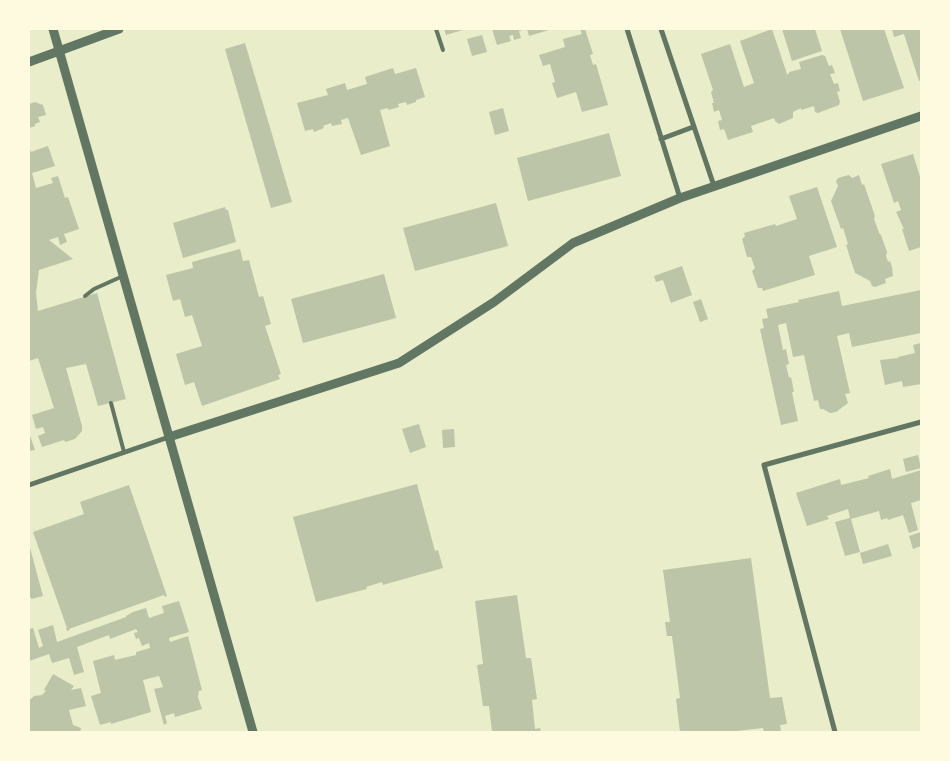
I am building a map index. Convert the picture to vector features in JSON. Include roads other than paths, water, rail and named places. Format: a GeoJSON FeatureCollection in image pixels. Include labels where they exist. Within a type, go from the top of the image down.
{"type":"FeatureCollection","features":[{"type":"Feature","properties":{"kind":"street"},"geometry":{"type":"LineString","coordinates":[[53,29],[252,732]]}},
{"type":"Feature","properties":{"kind":"street"},"geometry":{"type":"LineString","coordinates":[[29,62],[119,29]]}},
{"type":"Feature","properties":{"kind":"street"},"geometry":{"type":"LineString","coordinates":[[627,29],[680,198]]}},
{"type":"Feature","properties":{"kind":"street"},"geometry":{"type":"LineString","coordinates":[[661,29],[714,186]]}},
{"type":"Feature","properties":{"kind":"street"},"geometry":{"type":"LineString","coordinates":[[29,485],[169,437],[399,363],[494,302],[573,243],[680,198],[921,116]]}},
{"type":"Feature","properties":{"kind":"street"},"geometry":{"type":"LineString","coordinates":[[661,139],[694,127]]}},
{"type":"Feature","properties":{"kind":"street"},"geometry":{"type":"LineString","coordinates":[[835,732],[764,466],[921,422]]}},
{"type":"Feature","properties":{"kind":"lane"},"geometry":{"type":"LineString","coordinates":[[436,29],[443,50]]}},
{"type":"Feature","properties":{"kind":"lane"},"geometry":{"type":"LineString","coordinates":[[84,296],[94,289],[123,276]]}},
{"type":"Feature","properties":{"kind":"lane"},"geometry":{"type":"LineString","coordinates":[[112,403],[124,452]]}}]}
